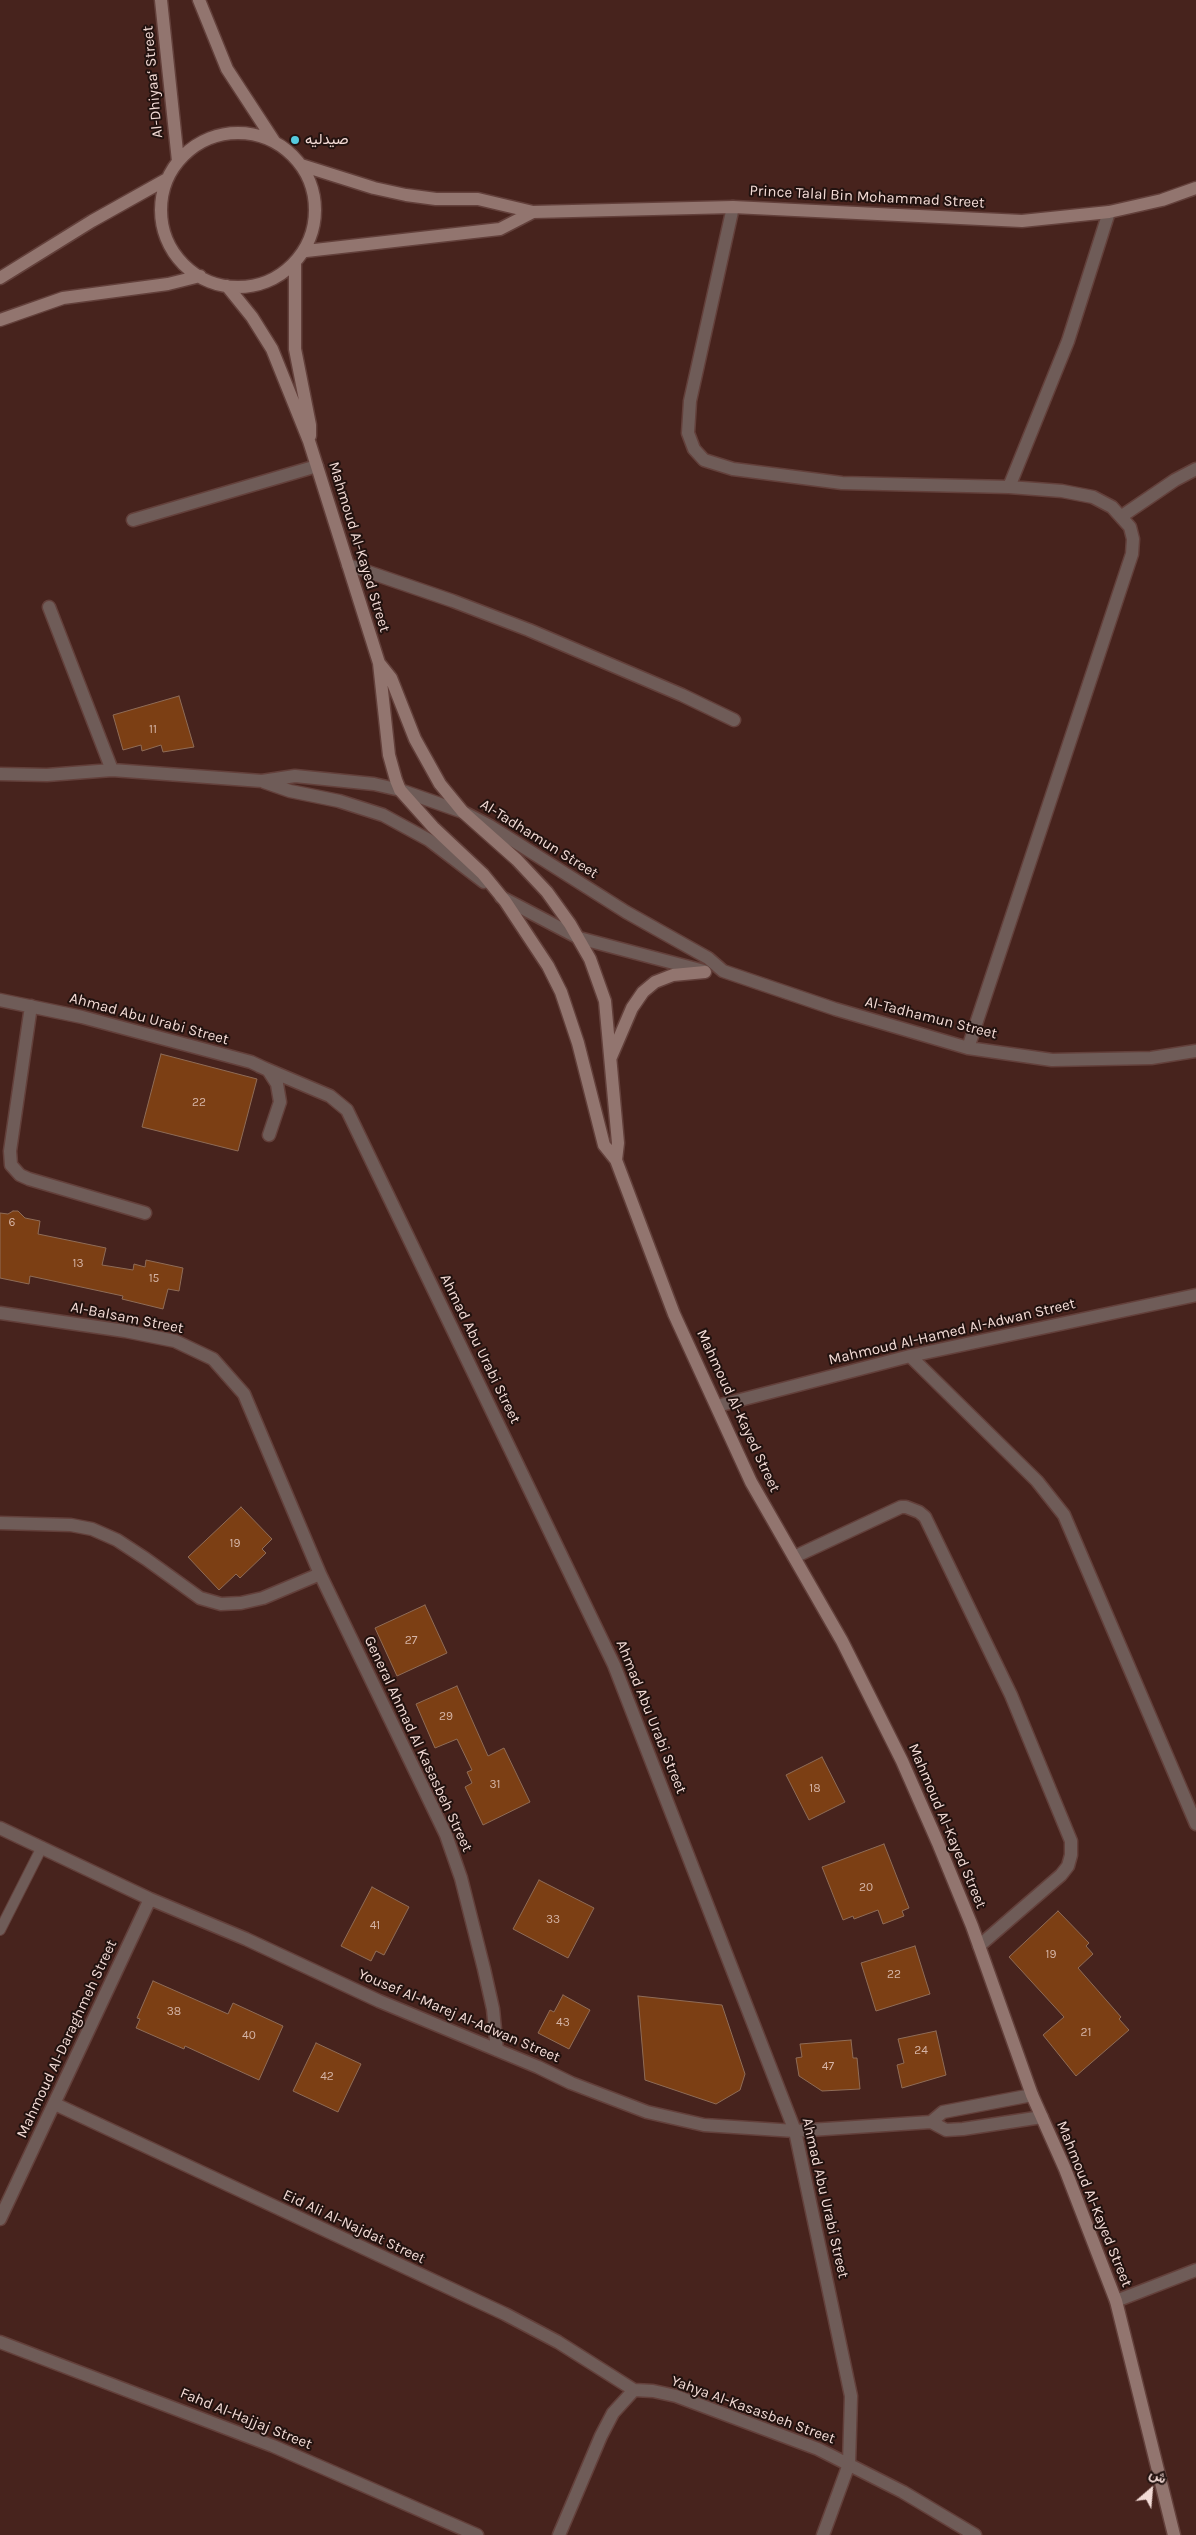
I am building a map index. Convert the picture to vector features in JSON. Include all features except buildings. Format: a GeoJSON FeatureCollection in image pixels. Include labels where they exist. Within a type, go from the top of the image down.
{"type":"FeatureCollection","features":[{"type":"Feature","properties":{"kind":"street","name":"Al-Dhiyaa‘ Street"},"geometry":{"type":"LineString","coordinates":[[161,0],[178,161]]}},
{"type":"Feature","properties":{"kind":"street"},"geometry":{"type":"LineString","coordinates":[[199,0],[227,69],[274,141]]}},
{"type":"Feature","properties":{"kind":"street"},"geometry":{"type":"LineString","coordinates":[[249,133],[274,141],[289,152],[301,165],[313,192],[314,221],[306,250],[295,262],[273,279],[250,286],[227,286],[200,276],[178,258],[165,234],[161,206],[167,179],[178,161],[199,142],[223,134],[249,133]]}},
{"type":"Feature","properties":{"kind":"street","name":"Prince Talal Bin Mohammad Street"},"geometry":{"type":"LineString","coordinates":[[301,165],[398,194],[436,199],[478,199],[533,212],[733,207],[1022,221],[1109,212],[1162,200],[1196,188]]}},
{"type":"Feature","properties":{"kind":"street"},"geometry":{"type":"LineString","coordinates":[[0,278],[92,221],[167,179]]}},
{"type":"Feature","properties":{"kind":"street"},"geometry":{"type":"LineString","coordinates":[[733,207],[690,401],[688,433],[694,449],[704,460],[717,466],[842,483],[1009,487],[1062,491],[1093,497],[1122,516],[1130,527],[1133,539],[1132,554],[968,1048]]}},
{"type":"Feature","properties":{"kind":"street","name":"Prince Talal Bin Mohammad Street"},"geometry":{"type":"LineString","coordinates":[[306,250],[500,229],[533,212]]}},
{"type":"Feature","properties":{"kind":"street"},"geometry":{"type":"LineString","coordinates":[[1009,487],[1068,341],[1109,212]]}},
{"type":"Feature","properties":{"kind":"street","name":"Mahmoud Al-Kayed Street"},"geometry":{"type":"LineString","coordinates":[[295,262],[295,349],[310,425],[309,441]]}},
{"type":"Feature","properties":{"kind":"street"},"geometry":{"type":"LineString","coordinates":[[0,320],[63,298],[160,285],[200,276]]}},
{"type":"Feature","properties":{"kind":"street","name":"Mahmoud Al-Kayed Street"},"geometry":{"type":"LineString","coordinates":[[227,286],[252,317],[272,349],[309,441],[379,663],[379,684],[389,755],[400,790],[433,827],[483,874],[506,901],[548,966],[561,992],[578,1043],[604,1145],[616,1160],[674,1314],[751,1482],[842,1641],[902,1761],[938,1843],[979,1946],[1032,2095],[1116,2302],[1174,2535]]}},
{"type":"Feature","properties":{"kind":"street"},"geometry":{"type":"LineString","coordinates":[[133,520],[317,466]]}},
{"type":"Feature","properties":{"kind":"street"},"geometry":{"type":"LineString","coordinates":[[1122,516],[1174,480],[1196,469]]}},
{"type":"Feature","properties":{"kind":"street"},"geometry":{"type":"LineString","coordinates":[[348,565],[453,601],[529,630],[682,695],[734,720]]}},
{"type":"Feature","properties":{"kind":"street"},"geometry":{"type":"LineString","coordinates":[[49,607],[112,770]]}},
{"type":"Feature","properties":{"kind":"street","name":"Mahmoud Al-Kayed Street"},"geometry":{"type":"LineString","coordinates":[[379,663],[391,678],[428,765],[463,812],[547,892],[590,959],[604,1001],[618,1143],[616,1160]]}},
{"type":"Feature","properties":{"kind":"street","name":"Al-Tadhamun Street"},"geometry":{"type":"LineString","coordinates":[[0,774],[47,775],[112,770],[262,781],[295,776],[374,784],[400,790],[463,812],[490,826],[626,912],[708,958],[724,971],[835,1010],[968,1048],[1052,1060],[1088,1061],[1151,1058],[1196,1051]]}},
{"type":"Feature","properties":{"kind":"street","name":"Al-Tadhamun Street"},"geometry":{"type":"LineString","coordinates":[[262,781],[290,791],[339,801],[383,815],[429,840],[463,864],[506,901],[578,938],[705,972],[724,971]]}},
{"type":"Feature","properties":{"kind":"street"},"geometry":{"type":"LineString","coordinates":[[610,1060],[632,1008],[643,992],[655,982],[673,975],[705,972]]}},
{"type":"Feature","properties":{"kind":"street","name":"Ahmad Abu Urabi Street"},"geometry":{"type":"LineString","coordinates":[[0,1000],[91,1019],[259,1066],[330,1096],[347,1110],[614,1665],[795,2131],[850,2396],[848,2464],[823,2535]]}},
{"type":"Feature","properties":{"kind":"street"},"geometry":{"type":"LineString","coordinates":[[31,1006],[10,1151],[11,1165],[20,1176],[145,1213]]}},
{"type":"Feature","properties":{"kind":"street","name":"Ahmad Abu Urabi Street"},"geometry":{"type":"LineString","coordinates":[[259,1066],[268,1070],[277,1084],[280,1102],[269,1134]]}},
{"type":"Feature","properties":{"kind":"street","name":"Mahmoud Al-Hamed Al-Adwan Street"},"geometry":{"type":"LineString","coordinates":[[717,1406],[910,1356],[1196,1295]]}},
{"type":"Feature","properties":{"kind":"street","name":"Al-Balsam Street"},"geometry":{"type":"LineString","coordinates":[[0,1313],[125,1331],[175,1341],[213,1359],[244,1394],[320,1574]]}},
{"type":"Feature","properties":{"kind":"street"},"geometry":{"type":"LineString","coordinates":[[910,1356],[1037,1481],[1064,1515],[1196,1824]]}},
{"type":"Feature","properties":{"kind":"street"},"geometry":{"type":"LineString","coordinates":[[794,1557],[901,1507],[919,1512],[925,1518],[1012,1695],[1071,1841],[1071,1855],[1068,1866],[1061,1875],[979,1946]]}},
{"type":"Feature","properties":{"kind":"street"},"geometry":{"type":"LineString","coordinates":[[0,1523],[71,1525],[92,1529],[132,1550],[200,1598],[221,1604],[242,1603],[263,1598],[320,1574]]}},
{"type":"Feature","properties":{"kind":"street","name":"General Ahmad Al Kasasbeh Street"},"geometry":{"type":"LineString","coordinates":[[320,1574],[446,1835],[461,1878],[482,1960],[493,2009],[497,2050]]}},
{"type":"Feature","properties":{"kind":"street","name":"Yousef Al-Marej Al-Adwan Street"},"geometry":{"type":"LineString","coordinates":[[0,1828],[150,1899],[246,1939],[379,2001],[571,2083],[647,2112],[704,2125],[795,2131],[931,2122],[946,2130],[1042,2117]]}},
{"type":"Feature","properties":{"kind":"street","name":"Mahmoud Al-Daraghmeh Street"},"geometry":{"type":"LineString","coordinates":[[0,2219],[150,1899]]}},
{"type":"Feature","properties":{"kind":"street","name":"Yousef Al-Marej Al-Adwan Street"},"geometry":{"type":"LineString","coordinates":[[931,2122],[943,2112],[1032,2095]]}},
{"type":"Feature","properties":{"kind":"street","name":"Eid Ali Al-Najdat Street"},"geometry":{"type":"LineString","coordinates":[[55,2104],[505,2314],[558,2342],[634,2390]]}},
{"type":"Feature","properties":{"kind":"street"},"geometry":{"type":"LineString","coordinates":[[1116,2302],[1196,2270]]}},
{"type":"Feature","properties":{"kind":"street","name":"Fahd Al-Hajjaj Street"},"geometry":{"type":"LineString","coordinates":[[0,2342],[273,2446],[477,2535]]}},
{"type":"Feature","properties":{"kind":"street"},"geometry":{"type":"LineString","coordinates":[[559,2535],[601,2436],[613,2413],[634,2390]]}},
{"type":"Feature","properties":{"kind":"street","name":"Yahya Al-Kasasbeh Street"},"geometry":{"type":"LineString","coordinates":[[634,2390],[654,2391],[676,2396],[818,2449],[903,2492],[975,2535]]}},
{"type":"Feature","properties":{"kind":"lane"},"geometry":{"type":"LineString","coordinates":[[0,1930],[42,1847]]}},
{"type":"Feature","properties":{"kind":"place","name":"صيدليه"},"geometry":{"type":"Point","coordinates":[295,140]}}]}
